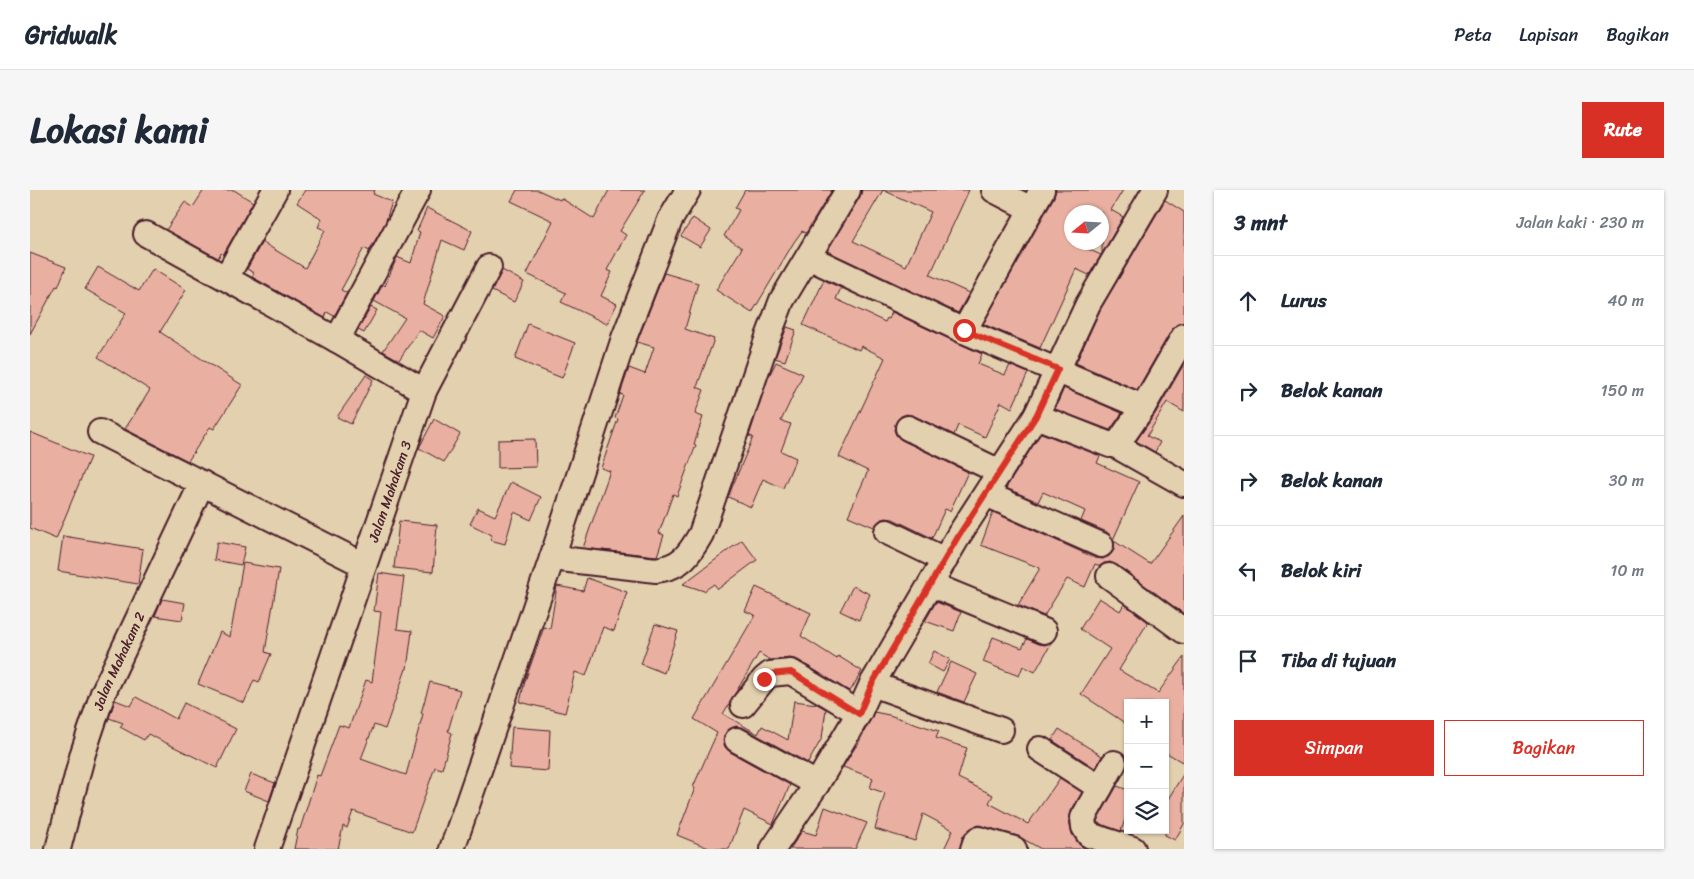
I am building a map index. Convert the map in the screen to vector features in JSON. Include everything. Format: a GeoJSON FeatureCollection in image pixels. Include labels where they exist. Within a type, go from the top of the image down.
{"type":"FeatureCollection","features":[{"type":"Feature","properties":{"kind":"street"},"geometry":{"type":"LineString","coordinates":[[226,278],[275,190]]}},
{"type":"Feature","properties":{"kind":"street"},"geometry":{"type":"LineString","coordinates":[[337,340],[418,190]]}},
{"type":"Feature","properties":{"kind":"street"},"geometry":{"type":"LineString","coordinates":[[452,849],[552,558],[624,338],[670,220],[688,190]]}},
{"type":"Feature","properties":{"kind":"street"},"geometry":{"type":"LineString","coordinates":[[552,558],[656,570],[668,569],[690,553],[701,534],[782,300],[848,190]]}},
{"type":"Feature","properties":{"kind":"street"},"geometry":{"type":"LineString","coordinates":[[964,330],[1037,200],[994,190]]}},
{"type":"Feature","properties":{"kind":"street"},"geometry":{"type":"LineString","coordinates":[[773,849],[817,784],[859,714],[872,684],[945,560],[1036,416],[1088,304],[1155,190]]}},
{"type":"Feature","properties":{"kind":"street"},"geometry":{"type":"LineString","coordinates":[[146,234],[337,340],[424,391]]}},
{"type":"Feature","properties":{"kind":"street"},"geometry":{"type":"LineString","coordinates":[[808,257],[964,330],[1143,407]]}},
{"type":"Feature","properties":{"kind":"street","name":"Jalan Mahakam 3"},"geometry":{"type":"LineString","coordinates":[[267,849],[424,391],[488,268]]}},
{"type":"Feature","properties":{"kind":"street"},"geometry":{"type":"LineString","coordinates":[[1115,445],[1122,439],[1143,407],[1184,336]]}},
{"type":"Feature","properties":{"kind":"street"},"geometry":{"type":"LineString","coordinates":[[1036,416],[1110,445],[1115,445],[1184,484]]}},
{"type":"Feature","properties":{"kind":"street"},"geometry":{"type":"LineString","coordinates":[[908,428],[1000,472]]}},
{"type":"Feature","properties":{"kind":"street"},"geometry":{"type":"LineString","coordinates":[[100,432],[364,565]]}},
{"type":"Feature","properties":{"kind":"street","name":"Jalan Mahakam 2"},"geometry":{"type":"LineString","coordinates":[[58,849],[83,753],[103,693],[202,483]]}},
{"type":"Feature","properties":{"kind":"street"},"geometry":{"type":"LineString","coordinates":[[986,494],[1102,545]]}},
{"type":"Feature","properties":{"kind":"street"},"geometry":{"type":"LineString","coordinates":[[887,532],[945,560]]}},
{"type":"Feature","properties":{"kind":"street"},"geometry":{"type":"LineString","coordinates":[[1109,576],[1184,631]]}},
{"type":"Feature","properties":{"kind":"street"},"geometry":{"type":"LineString","coordinates":[[932,585],[1044,631]]}},
{"type":"Feature","properties":{"kind":"street"},"geometry":{"type":"LineString","coordinates":[[743,705],[770,674],[791,672],[859,714]]}},
{"type":"Feature","properties":{"kind":"street"},"geometry":{"type":"LineString","coordinates":[[872,684],[1001,730]]}},
{"type":"Feature","properties":{"kind":"street"},"geometry":{"type":"LineString","coordinates":[[737,740],[817,784]]}},
{"type":"Feature","properties":{"kind":"street"},"geometry":{"type":"LineString","coordinates":[[1040,749],[1100,788]]}},
{"type":"Feature","properties":{"kind":"street"},"geometry":{"type":"LineString","coordinates":[[1114,763],[1083,818],[1084,827],[1089,835],[1133,849]]}},
{"type":"Feature","properties":{"kind":"street"},"geometry":{"type":"LineString","coordinates":[[973,849],[979,839],[1014,849]]}},
{"type":"Feature","properties":{"kind":"building"},"geometry":{"type":"Polygon","coordinates":[[[204,190],[234,190],[253,202],[223,255],[221,253],[218,258],[166,230],[185,202],[193,207],[204,190]]]}},
{"type":"Feature","properties":{"kind":"building"},"geometry":{"type":"Polygon","coordinates":[[[305,190],[375,190],[373,194],[392,202],[385,223],[369,251],[364,248],[341,290],[347,293],[334,316],[327,312],[325,318],[252,277],[254,273],[247,269],[262,242],[305,268],[325,230],[318,227],[322,219],[297,203],[305,190]]]}},
{"type":"Feature","properties":{"kind":"building"},"geometry":{"type":"Polygon","coordinates":[[[517,190],[538,190],[560,200],[561,198],[594,219],[609,190],[645,190],[620,231],[626,235],[607,270],[612,272],[601,296],[617,304],[607,324],[561,302],[566,293],[527,274],[553,221],[511,201],[517,190]]]}},
{"type":"Feature","properties":{"kind":"building"},"geometry":{"type":"Polygon","coordinates":[[[745,190],[832,190],[806,233],[802,231],[794,242],[752,313],[716,290],[742,248],[724,236],[739,210],[735,208],[745,190]]]}},
{"type":"Feature","properties":{"kind":"building"},"geometry":{"type":"Polygon","coordinates":[[[862,190],[883,190],[969,190],[930,275],[969,293],[958,313],[827,251],[860,197],[862,190]],[[883,190],[853,241],[906,266],[931,212],[883,190]]]}},
{"type":"Feature","properties":{"kind":"building"},"geometry":{"type":"Polygon","coordinates":[[[1056,190],[1123,190],[1111,210],[1123,217],[1109,242],[1109,205],[1064,205],[1064,250],[1090,250],[1101,255],[1089,275],[1076,269],[1040,348],[983,324],[1054,197],[1056,190]]]}},
{"type":"Feature","properties":{"kind":"building"},"geometry":{"type":"Polygon","coordinates":[[[1165,200],[1184,212],[1184,322],[1172,329],[1137,390],[1076,363],[1100,310],[1165,200]]]}},
{"type":"Feature","properties":{"kind":"building"},"geometry":{"type":"Polygon","coordinates":[[[427,208],[472,231],[464,250],[442,240],[423,304],[445,316],[433,338],[419,330],[399,360],[383,351],[405,318],[374,301],[383,284],[385,286],[397,257],[411,263],[420,232],[417,231],[427,208]]]}},
{"type":"Feature","properties":{"kind":"building"},"geometry":{"type":"Polygon","coordinates":[[[693,218],[711,230],[700,247],[681,236],[693,218]]]}},
{"type":"Feature","properties":{"kind":"building"},"geometry":{"type":"Polygon","coordinates":[[[30,253],[66,267],[58,287],[56,286],[30,334],[30,253]]]}},
{"type":"Feature","properties":{"kind":"building"},"geometry":{"type":"Polygon","coordinates":[[[98,267],[139,291],[153,269],[186,290],[160,332],[242,385],[214,429],[210,427],[188,461],[125,429],[150,390],[98,357],[126,313],[85,289],[98,267]]]}},
{"type":"Feature","properties":{"kind":"building"},"geometry":{"type":"Polygon","coordinates":[[[502,270],[524,282],[514,302],[492,291],[502,270]]]}},
{"type":"Feature","properties":{"kind":"building"},"geometry":{"type":"Polygon","coordinates":[[[664,273],[698,283],[685,329],[714,339],[697,387],[704,390],[695,414],[703,417],[694,444],[696,445],[677,496],[673,494],[659,533],[664,535],[657,556],[583,548],[610,471],[601,468],[618,419],[615,418],[623,395],[620,394],[629,368],[645,374],[654,347],[637,342],[664,273]]]}},
{"type":"Feature","properties":{"kind":"building"},"geometry":{"type":"Polygon","coordinates":[[[824,280],[841,288],[836,299],[885,322],[887,318],[889,319],[892,312],[982,354],[978,364],[1005,375],[1010,365],[1028,373],[1012,408],[1001,402],[985,437],[958,425],[954,435],[907,414],[901,416],[896,422],[894,430],[896,435],[902,440],[968,472],[950,511],[945,509],[932,538],[893,519],[886,518],[880,520],[874,527],[848,516],[868,471],[839,457],[885,358],[861,346],[859,350],[803,325],[824,280]]]}},
{"type":"Feature","properties":{"kind":"building"},"geometry":{"type":"Polygon","coordinates":[[[371,307],[377,310],[364,333],[358,330],[371,307]]]}},
{"type":"Feature","properties":{"kind":"building"},"geometry":{"type":"Polygon","coordinates":[[[528,324],[575,343],[562,378],[515,359],[528,324]]]}},
{"type":"Feature","properties":{"kind":"building"},"geometry":{"type":"Polygon","coordinates":[[[787,327],[796,330],[785,361],[775,358],[787,327]]]}},
{"type":"Feature","properties":{"kind":"building"},"geometry":{"type":"Polygon","coordinates":[[[776,362],[803,374],[781,421],[791,424],[781,451],[796,458],[783,488],[763,479],[751,507],[728,497],[753,437],[749,436],[768,378],[776,362]]]}},
{"type":"Feature","properties":{"kind":"building"},"geometry":{"type":"Polygon","coordinates":[[[1184,364],[1184,412],[1167,402],[1147,436],[1160,442],[1155,452],[1136,441],[1155,414],[1184,364]]]}},
{"type":"Feature","properties":{"kind":"building"},"geometry":{"type":"Polygon","coordinates":[[[366,375],[373,380],[351,424],[337,417],[366,375]]]}},
{"type":"Feature","properties":{"kind":"building"},"geometry":{"type":"Polygon","coordinates":[[[1064,388],[1122,413],[1110,430],[1055,409],[1064,388]]]}},
{"type":"Feature","properties":{"kind":"building"},"geometry":{"type":"Polygon","coordinates":[[[434,419],[460,434],[444,462],[419,448],[434,419]]]}},
{"type":"Feature","properties":{"kind":"building"},"geometry":{"type":"Polygon","coordinates":[[[30,432],[90,457],[56,539],[30,528],[30,432]]]}},
{"type":"Feature","properties":{"kind":"building"},"geometry":{"type":"Polygon","coordinates":[[[1041,433],[1100,456],[1097,463],[1139,482],[1113,540],[1107,532],[1081,521],[1085,511],[1043,492],[1038,502],[1006,488],[1041,433]]]}},
{"type":"Feature","properties":{"kind":"building"},"geometry":{"type":"Polygon","coordinates":[[[535,439],[536,467],[498,468],[498,440],[535,439]]]}},
{"type":"Feature","properties":{"kind":"building"},"geometry":{"type":"Polygon","coordinates":[[[511,482],[541,497],[531,520],[514,512],[505,544],[490,540],[492,535],[470,524],[478,508],[495,516],[511,482]]]}},
{"type":"Feature","properties":{"kind":"building"},"geometry":{"type":"Polygon","coordinates":[[[993,512],[1095,558],[1103,559],[1109,556],[1114,550],[1114,541],[1150,564],[1184,516],[1184,614],[1117,565],[1110,562],[1100,566],[1095,564],[1085,587],[1067,579],[1044,616],[1018,605],[1040,568],[981,545],[993,512]]]}},
{"type":"Feature","properties":{"kind":"building"},"geometry":{"type":"Polygon","coordinates":[[[399,521],[437,525],[433,572],[394,568],[399,521]]]}},
{"type":"Feature","properties":{"kind":"building"},"geometry":{"type":"Polygon","coordinates":[[[63,536],[143,549],[138,584],[58,571],[63,536]]]}},
{"type":"Feature","properties":{"kind":"building"},"geometry":{"type":"Polygon","coordinates":[[[742,540],[757,560],[718,589],[714,584],[704,591],[683,584],[742,540]]]}},
{"type":"Feature","properties":{"kind":"building"},"geometry":{"type":"Polygon","coordinates":[[[217,542],[245,547],[241,565],[214,560],[217,542]]]}},
{"type":"Feature","properties":{"kind":"building"},"geometry":{"type":"Polygon","coordinates":[[[243,563],[279,569],[265,652],[271,654],[259,682],[254,680],[244,703],[198,684],[220,632],[230,637],[243,563]]]}},
{"type":"Feature","properties":{"kind":"building"},"geometry":{"type":"Polygon","coordinates":[[[379,573],[404,577],[397,629],[412,631],[407,669],[385,729],[374,725],[361,759],[406,775],[430,682],[460,690],[448,731],[452,733],[442,769],[435,767],[412,832],[353,811],[347,828],[343,826],[338,849],[294,849],[298,829],[300,829],[317,775],[320,776],[339,725],[349,728],[366,680],[372,682],[381,612],[374,611],[379,573]]]}},
{"type":"Feature","properties":{"kind":"building"},"geometry":{"type":"Polygon","coordinates":[[[587,578],[627,592],[614,631],[603,627],[586,676],[575,672],[565,713],[520,702],[525,681],[544,627],[550,629],[557,586],[583,591],[587,578]]]}},
{"type":"Feature","properties":{"kind":"building"},"geometry":{"type":"Polygon","coordinates":[[[853,586],[870,594],[859,620],[840,611],[853,586]]]}},
{"type":"Feature","properties":{"kind":"building"},"geometry":{"type":"Polygon","coordinates":[[[756,587],[811,613],[801,636],[837,659],[838,656],[862,671],[849,691],[798,660],[790,658],[770,660],[759,653],[723,714],[758,734],[762,726],[788,740],[794,701],[817,704],[826,709],[822,738],[808,763],[744,728],[736,726],[725,734],[723,741],[725,747],[730,752],[790,785],[773,824],[744,810],[729,849],[711,849],[677,835],[695,788],[693,787],[717,733],[694,719],[755,615],[745,611],[756,587]]]}},
{"type":"Feature","properties":{"kind":"building"},"geometry":{"type":"Polygon","coordinates":[[[1099,598],[1120,611],[1124,604],[1148,622],[1119,670],[1158,693],[1184,657],[1184,763],[1169,754],[1169,699],[1124,699],[1124,722],[1081,694],[1110,649],[1080,629],[1099,598]]]}},
{"type":"Feature","properties":{"kind":"building"},"geometry":{"type":"Polygon","coordinates":[[[162,599],[185,603],[182,620],[155,616],[162,599]]]}},
{"type":"Feature","properties":{"kind":"building"},"geometry":{"type":"Polygon","coordinates":[[[936,602],[961,612],[954,631],[925,621],[936,602]]]}},
{"type":"Feature","properties":{"kind":"building"},"geometry":{"type":"Polygon","coordinates":[[[655,624],[678,631],[664,673],[641,664],[655,624]]]}},
{"type":"Feature","properties":{"kind":"building"},"geometry":{"type":"Polygon","coordinates":[[[993,637],[1022,648],[1027,639],[1045,645],[1052,642],[1035,672],[1023,666],[1019,676],[983,662],[993,637]]]}},
{"type":"Feature","properties":{"kind":"building"},"geometry":{"type":"Polygon","coordinates":[[[934,651],[950,659],[943,672],[928,664],[934,651]]]}},
{"type":"Feature","properties":{"kind":"building"},"geometry":{"type":"Polygon","coordinates":[[[951,662],[977,674],[964,702],[937,692],[951,662]]]}},
{"type":"Feature","properties":{"kind":"building"},"geometry":{"type":"Polygon","coordinates":[[[136,697],[176,719],[184,703],[236,729],[217,768],[148,734],[144,740],[120,727],[123,723],[109,718],[115,700],[131,706],[136,697]]]}},
{"type":"Feature","properties":{"kind":"building"},"geometry":{"type":"Polygon","coordinates":[[[874,712],[939,731],[936,738],[967,748],[958,778],[993,795],[989,803],[1028,824],[1060,778],[1082,792],[1071,811],[1069,820],[1072,834],[1078,843],[1088,849],[1041,849],[1018,836],[979,825],[965,833],[960,849],[944,849],[953,830],[923,814],[915,841],[875,829],[885,793],[870,788],[873,778],[843,767],[857,746],[874,712]]]}},
{"type":"Feature","properties":{"kind":"building"},"geometry":{"type":"Polygon","coordinates":[[[512,727],[550,730],[548,771],[509,768],[512,727]]]}},
{"type":"Feature","properties":{"kind":"building"},"geometry":{"type":"Polygon","coordinates":[[[1059,729],[1102,756],[1095,768],[1052,740],[1059,729]]]}},
{"type":"Feature","properties":{"kind":"building"},"geometry":{"type":"Polygon","coordinates":[[[1184,773],[1184,824],[1175,840],[1165,835],[1169,834],[1169,797],[1184,773]]]}},
{"type":"Feature","properties":{"kind":"building"},"geometry":{"type":"Polygon","coordinates":[[[251,774],[275,783],[269,801],[244,791],[251,774]]]}},
{"type":"Feature","properties":{"kind":"building"},"geometry":{"type":"Polygon","coordinates":[[[1117,786],[1124,789],[1124,822],[1121,831],[1097,821],[1117,786]]]}},
{"type":"Feature","properties":{"kind":"building"},"geometry":{"type":"Polygon","coordinates":[[[825,807],[867,823],[855,849],[790,849],[802,831],[816,835],[825,807]]]}},
{"type":"Feature","properties":{"kind":"route"},"geometry":{"type":"LineString","coordinates":[[764,679],[770,674],[791,672],[859,714],[872,684],[932,585],[959,535],[1036,416],[1058,369],[964,330]]}}]}
